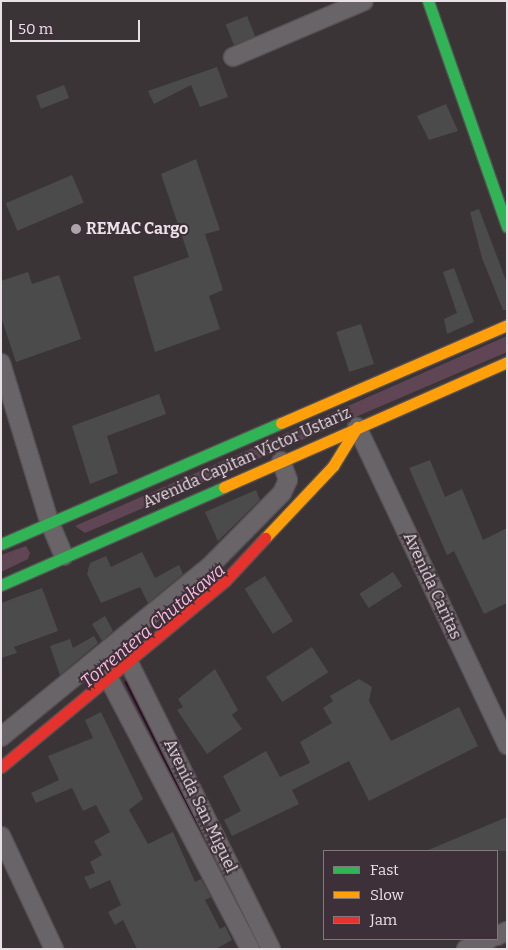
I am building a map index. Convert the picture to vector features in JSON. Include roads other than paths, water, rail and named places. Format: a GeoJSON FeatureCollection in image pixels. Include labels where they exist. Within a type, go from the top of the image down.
{"type":"FeatureCollection","features":[{"type":"Feature","properties":{"kind":"main road"},"geometry":{"type":"LineString","coordinates":[[428,1],[507,227]]}},
{"type":"Feature","properties":{"kind":"main road","name":"Avenida Capitan Víctor Ustariz"},"geometry":{"type":"LineString","coordinates":[[1,544],[49,521],[507,325]]}},
{"type":"Feature","properties":{"kind":"main road","name":"Avenida Capitan Víctor Ustariz"},"geometry":{"type":"LineString","coordinates":[[1,585],[507,362]]}},
{"type":"Feature","properties":{"kind":"main road"},"geometry":{"type":"LineString","coordinates":[[1,767],[226,581],[333,466],[356,427]]}},
{"type":"Feature","properties":{"kind":"street"},"geometry":{"type":"LineString","coordinates":[[233,57],[364,1]]}},
{"type":"Feature","properties":{"kind":"street"},"geometry":{"type":"LineString","coordinates":[[1,364],[49,521],[64,556]]}},
{"type":"Feature","properties":{"kind":"street","name":"Avenida Caritas"},"geometry":{"type":"LineString","coordinates":[[356,427],[507,745]]}},
{"type":"Feature","properties":{"kind":"street"},"geometry":{"type":"LineString","coordinates":[[1,737],[212,564],[282,493],[288,480],[281,461]]}},
{"type":"Feature","properties":{"kind":"street","name":"Avenida San Miguel"},"geometry":{"type":"LineString","coordinates":[[129,663],[271,949]]}},
{"type":"Feature","properties":{"kind":"street","name":"Avenida San Miguel"},"geometry":{"type":"LineString","coordinates":[[109,679],[250,949]]}},
{"type":"Feature","properties":{"kind":"street"},"geometry":{"type":"LineString","coordinates":[[1,836],[54,949]]}},
{"type":"Feature","properties":{"kind":"street"},"geometry":{"type":"LineString","coordinates":[[466,949],[488,940]]}},
{"type":"Feature","properties":{"kind":"waterway"},"geometry":{"type":"LineString","coordinates":[[127,682],[248,922]]}},
{"type":"Feature","properties":{"kind":"place","name":"REMAC Cargo"},"geometry":{"type":"Point","coordinates":[76,229]}},
{"type":"Feature","properties":{"kind":"water label","name":"Torrentera Chutakawa"},"geometry":{"type":"Point","coordinates":[153,626]}}]}
